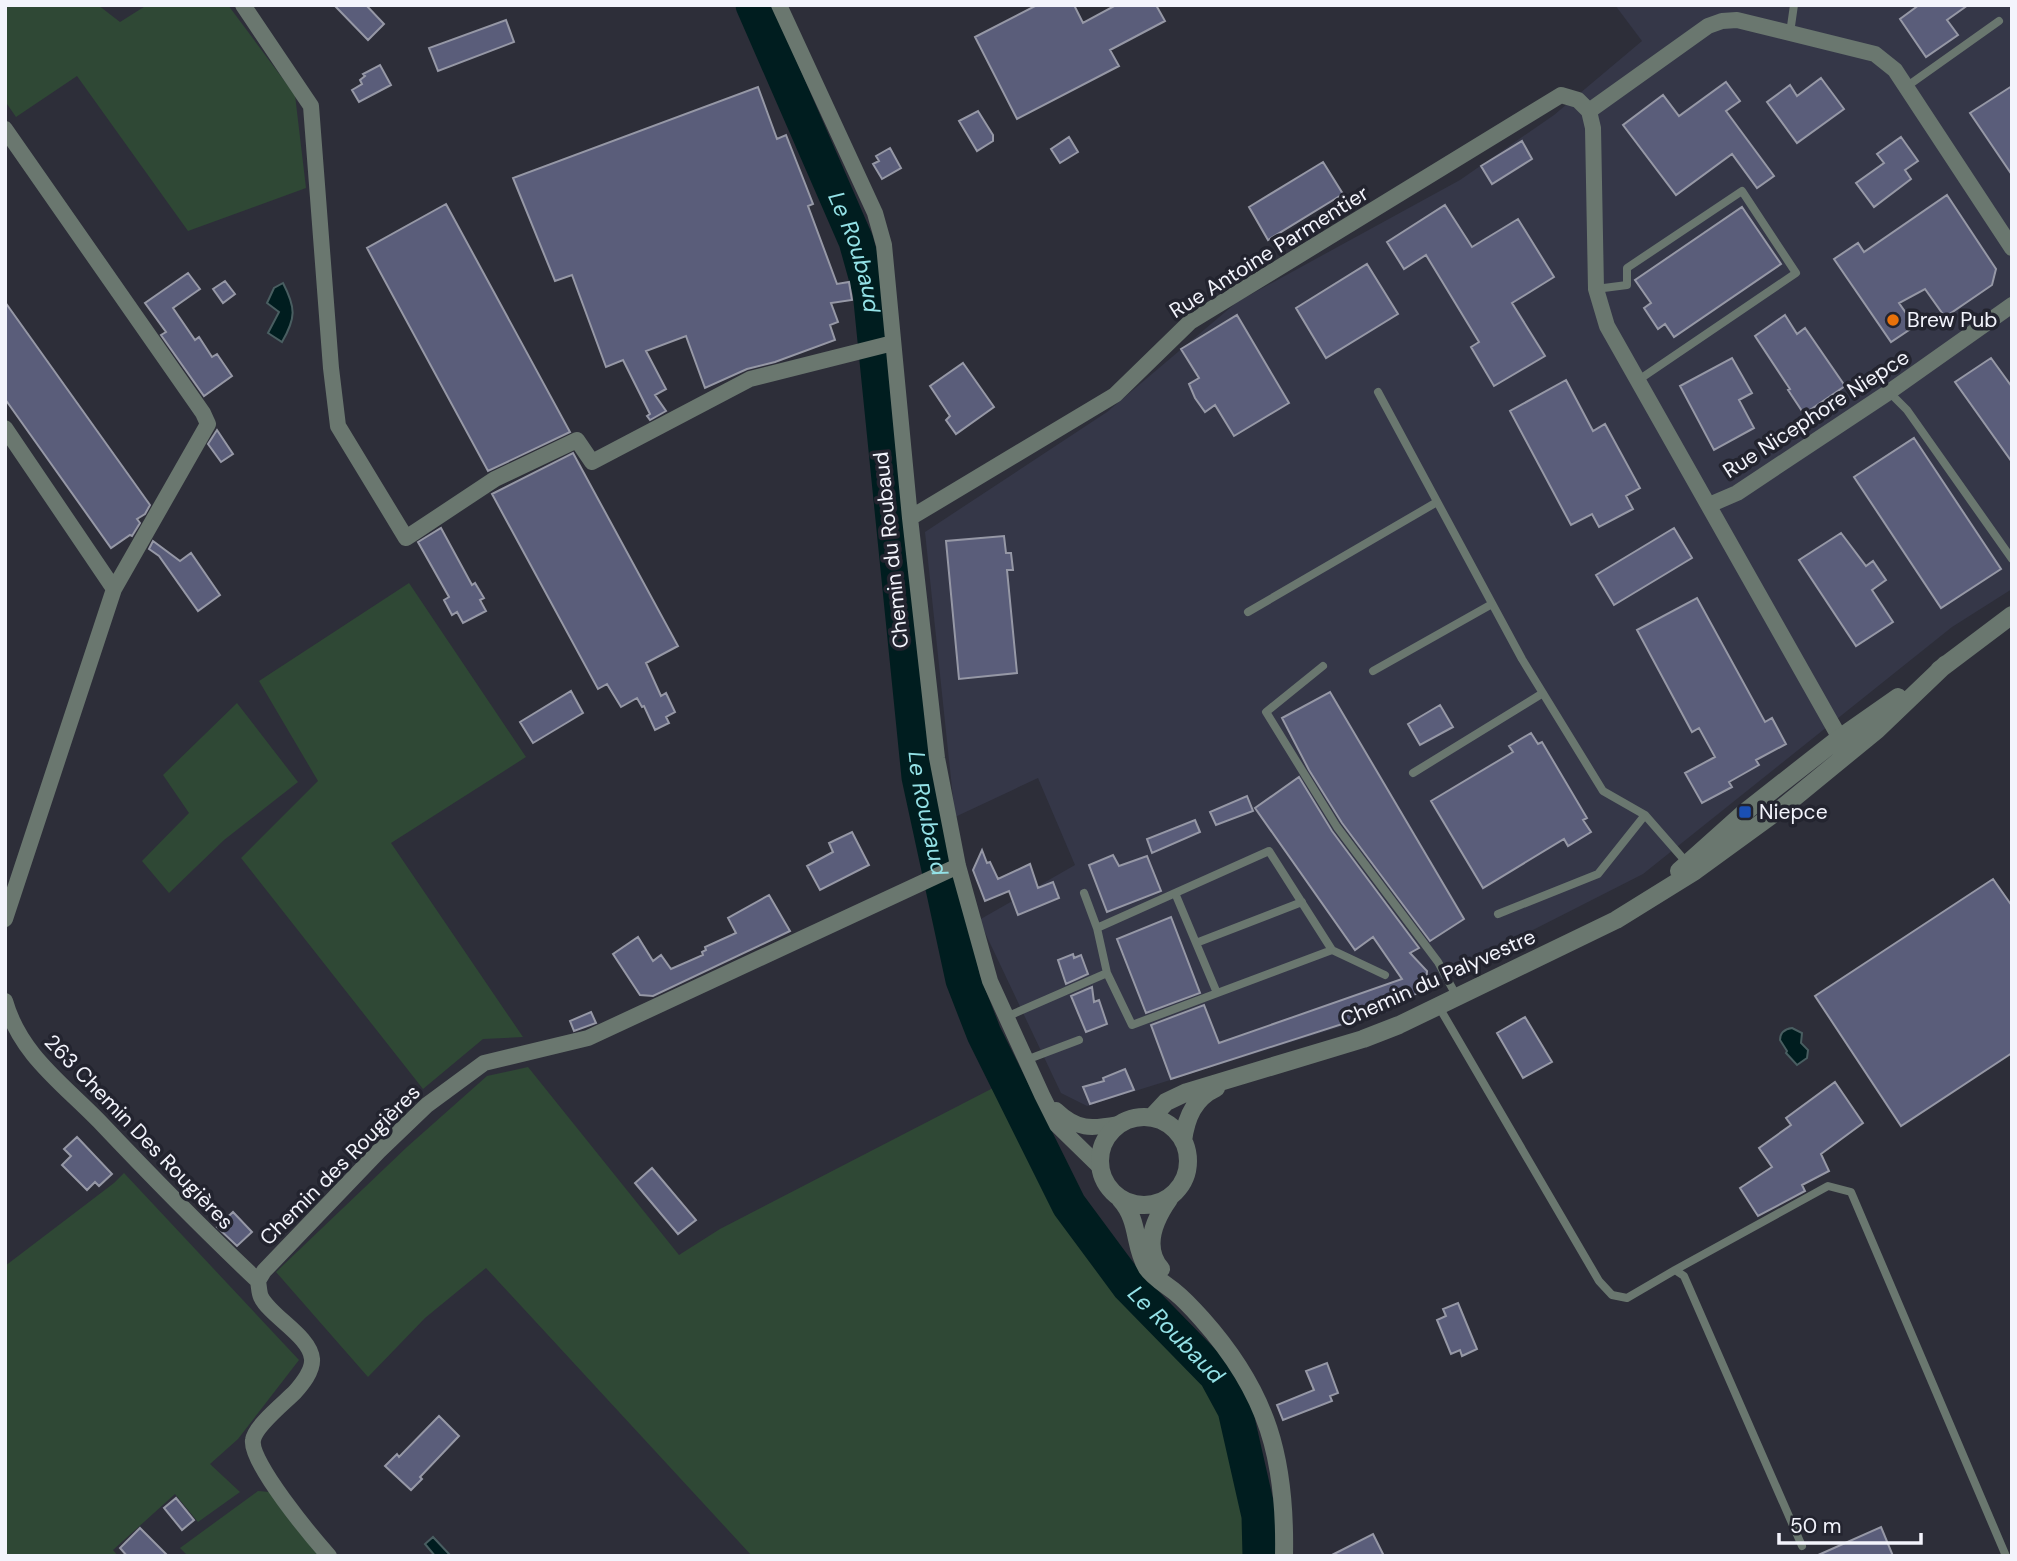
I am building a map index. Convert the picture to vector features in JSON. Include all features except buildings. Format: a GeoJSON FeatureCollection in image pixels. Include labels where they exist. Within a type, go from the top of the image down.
{"type":"FeatureCollection","features":[{"type":"Feature","properties":{"kind":"street"},"geometry":{"type":"LineString","coordinates":[[243,5],[311,106],[338,426],[406,538],[495,479],[577,440],[592,462],[750,379],[893,343]]}},
{"type":"Feature","properties":{"kind":"street","name":"Chemin du Roubaud"},"geometry":{"type":"LineString","coordinates":[[779,5],[875,213],[884,245],[909,518],[937,758],[953,868],[990,981],[1042,1095],[1057,1125],[1100,1167]]}},
{"type":"Feature","properties":{"kind":"street"},"geometry":{"type":"LineString","coordinates":[[1589,111],[1708,26],[1737,16],[1790,33],[1875,54],[1895,70],[2012,248]]}},
{"type":"Feature","properties":{"kind":"street","name":"Rue Antoine Parmentier"},"geometry":{"type":"LineString","coordinates":[[909,518],[1115,395],[1190,322],[1549,103],[1561,96],[1578,100],[1589,111]]}},
{"type":"Feature","properties":{"kind":"street","name":"Rue Nicephore Niepce"},"geometry":{"type":"LineString","coordinates":[[1589,111],[1593,128],[1596,289],[1607,326],[1844,746]]}},
{"type":"Feature","properties":{"kind":"street"},"geometry":{"type":"LineString","coordinates":[[5,129],[204,413],[208,424],[114,589],[5,919]]}},
{"type":"Feature","properties":{"kind":"street","name":"Rue Nicephore Niepce"},"geometry":{"type":"LineString","coordinates":[[1709,505],[1737,493],[1889,392],[2012,305]]}},
{"type":"Feature","properties":{"kind":"street"},"geometry":{"type":"LineString","coordinates":[[5,428],[114,589]]}},
{"type":"Feature","properties":{"kind":"street","name":"Chemin du Palyvestre"},"geometry":{"type":"LineString","coordinates":[[1152,1117],[1174,1097],[1363,1040],[1439,1007],[1616,920],[1728,849],[1844,746],[2012,615]]}},
{"type":"Feature","properties":{"kind":"street","name":"Chemin du Palyvestre"},"geometry":{"type":"LineString","coordinates":[[1654,897],[1687,863],[1745,812],[1844,746]]}},
{"type":"Feature","properties":{"kind":"street","name":"Chemin des Rougières"},"geometry":{"type":"LineString","coordinates":[[257,1281],[379,1151],[427,1105],[484,1063],[588,1038],[953,868]]}},
{"type":"Feature","properties":{"kind":"street","name":"263 Chemin Des Rougières"},"geometry":{"type":"LineString","coordinates":[[5,1001],[21,1041],[129,1155],[257,1281]]}},
{"type":"Feature","properties":{"kind":"street","name":"Chemin du Palyvestre"},"geometry":{"type":"LineString","coordinates":[[1183,1141],[1190,1113],[1198,1101],[1209,1091],[1232,1080]]}},
{"type":"Feature","properties":{"kind":"street","name":"Chemin du Roubaud"},"geometry":{"type":"LineString","coordinates":[[1042,1095],[1074,1125],[1096,1128],[1118,1124]]}},
{"type":"Feature","properties":{"kind":"street"},"geometry":{"type":"LineString","coordinates":[[1178,1295],[1166,1274],[1157,1265],[1152,1231],[1154,1221],[1180,1187],[1189,1160],[1183,1141],[1168,1124],[1152,1117],[1130,1118],[1118,1124],[1102,1144],[1099,1157],[1106,1185],[1129,1208],[1143,1260],[1149,1270],[1202,1319],[1235,1361],[1263,1409],[1277,1455],[1284,1501],[1284,1556]]}},
{"type":"Feature","properties":{"kind":"street"},"geometry":{"type":"LineString","coordinates":[[1120,1199],[1143,1206],[1157,1204],[1170,1197]]}},
{"type":"Feature","properties":{"kind":"street"},"geometry":{"type":"LineString","coordinates":[[257,1281],[261,1297],[305,1344],[312,1359],[309,1373],[298,1388],[257,1432],[253,1439],[253,1451],[309,1533],[329,1556]]}},
{"type":"Feature","properties":{"kind":"lane"},"geometry":{"type":"LineString","coordinates":[[1790,33],[1794,5]]}},
{"type":"Feature","properties":{"kind":"lane"},"geometry":{"type":"LineString","coordinates":[[1906,87],[1999,21]]}},
{"type":"Feature","properties":{"kind":"lane"},"geometry":{"type":"LineString","coordinates":[[1596,289],[1627,285],[1627,268],[1742,191],[1796,273],[1637,381]]}},
{"type":"Feature","properties":{"kind":"lane"},"geometry":{"type":"LineString","coordinates":[[1378,392],[1492,604],[1603,791],[1645,815],[1687,863]]}},
{"type":"Feature","properties":{"kind":"lane"},"geometry":{"type":"LineString","coordinates":[[1889,392],[1907,410],[2012,558]]}},
{"type":"Feature","properties":{"kind":"lane"},"geometry":{"type":"LineString","coordinates":[[1248,612],[1437,502]]}},
{"type":"Feature","properties":{"kind":"lane"},"geometry":{"type":"LineString","coordinates":[[1373,671],[1492,604]]}},
{"type":"Feature","properties":{"kind":"lane"},"geometry":{"type":"LineString","coordinates":[[1323,666],[1266,712],[1337,827],[1438,962],[1457,998]]}},
{"type":"Feature","properties":{"kind":"lane"},"geometry":{"type":"LineString","coordinates":[[1413,773],[1543,693]]}},
{"type":"Feature","properties":{"kind":"lane"},"geometry":{"type":"LineString","coordinates":[[1498,914],[1598,874],[1645,815]]}},
{"type":"Feature","properties":{"kind":"lane"},"geometry":{"type":"LineString","coordinates":[[1097,928],[1269,851],[1332,950],[1385,975]]}},
{"type":"Feature","properties":{"kind":"lane"},"geometry":{"type":"LineString","coordinates":[[1084,893],[1097,928],[1107,974],[1132,1025],[1332,950]]}},
{"type":"Feature","properties":{"kind":"lane"},"geometry":{"type":"LineString","coordinates":[[1175,893],[1217,993]]}},
{"type":"Feature","properties":{"kind":"lane"},"geometry":{"type":"LineString","coordinates":[[1196,943],[1302,902]]}},
{"type":"Feature","properties":{"kind":"lane"},"geometry":{"type":"LineString","coordinates":[[1006,1017],[1107,974]]}},
{"type":"Feature","properties":{"kind":"lane"},"geometry":{"type":"LineString","coordinates":[[1439,1007],[1599,1281],[1612,1295],[1627,1298],[1828,1186],[1851,1192],[2006,1556]]}},
{"type":"Feature","properties":{"kind":"lane"},"geometry":{"type":"LineString","coordinates":[[1026,1060],[1079,1040]]}},
{"type":"Feature","properties":{"kind":"lane"},"geometry":{"type":"LineString","coordinates":[[1675,1270],[1684,1276],[1802,1546]]}},
{"type":"Feature","properties":{"kind":"shaded area"},"geometry":{"type":"Polygon","coordinates":[[[5,5],[98,5],[120,22],[147,5],[228,5],[295,95],[306,188],[188,231],[77,76],[16,117],[5,101],[5,5]]]}},
{"type":"Feature","properties":{"kind":"shaded area"},"geometry":{"type":"Polygon","coordinates":[[[1615,5],[2012,5],[2012,589],[1952,627],[1643,874],[1466,964],[1388,1012],[1087,1106],[1061,1093],[979,920],[1075,865],[1038,778],[955,817],[925,532],[1107,412],[1237,302],[1460,180],[1554,115],[1642,41],[1615,5]]]}},
{"type":"Feature","properties":{"kind":"shaded area"},"geometry":{"type":"Polygon","coordinates":[[[283,283],[293,313],[282,342],[268,333],[279,312],[267,303],[274,288],[283,283]]]}},
{"type":"Feature","properties":{"kind":"shaded area"},"geometry":{"type":"Polygon","coordinates":[[[409,583],[526,757],[391,843],[523,1037],[483,1039],[423,1089],[241,858],[318,781],[259,681],[409,583]]]}},
{"type":"Feature","properties":{"kind":"shaded area"},"geometry":{"type":"Polygon","coordinates":[[[237,703],[298,782],[224,840],[169,893],[142,861],[189,813],[163,775],[237,703]]]}},
{"type":"Feature","properties":{"kind":"shaded area"},"geometry":{"type":"Polygon","coordinates":[[[1792,1028],[1802,1033],[1801,1043],[1808,1050],[1807,1058],[1797,1065],[1786,1053],[1780,1040],[1783,1032],[1792,1028]]]}},
{"type":"Feature","properties":{"kind":"shaded area"},"geometry":{"type":"Polygon","coordinates":[[[528,1067],[679,1255],[720,1229],[993,1088],[1066,1222],[1127,1294],[1205,1374],[1223,1412],[1248,1518],[1244,1556],[752,1556],[486,1268],[425,1318],[368,1377],[276,1272],[407,1147],[487,1076],[528,1067]]]}},
{"type":"Feature","properties":{"kind":"shaded area"},"geometry":{"type":"Polygon","coordinates":[[[124,1173],[299,1360],[238,1439],[210,1464],[240,1492],[198,1522],[175,1494],[113,1550],[118,1556],[5,1556],[5,1266],[124,1173]]]}},
{"type":"Feature","properties":{"kind":"shaded area"},"geometry":{"type":"Polygon","coordinates":[[[258,1491],[270,1492],[324,1556],[188,1556],[180,1548],[258,1491]]]}},
{"type":"Feature","properties":{"kind":"shaded area"},"geometry":{"type":"Polygon","coordinates":[[[433,1537],[449,1556],[435,1556],[425,1544],[433,1537]]]}},
{"type":"Feature","properties":{"kind":"waterway","name":"Le Roubaud"},"geometry":{"type":"LineString","coordinates":[[753,5],[856,241],[870,291],[919,777],[963,980],[984,1034],[1069,1205],[1129,1286],[1216,1375],[1235,1410],[1259,1516],[1260,1556]]}},
{"type":"Feature","properties":{"kind":"place","name":"Brew Pub"},"geometry":{"type":"Point","coordinates":[1893,320]}},
{"type":"Feature","properties":{"kind":"place","name":"Niepce"},"geometry":{"type":"Point","coordinates":[1745,812]}}]}
